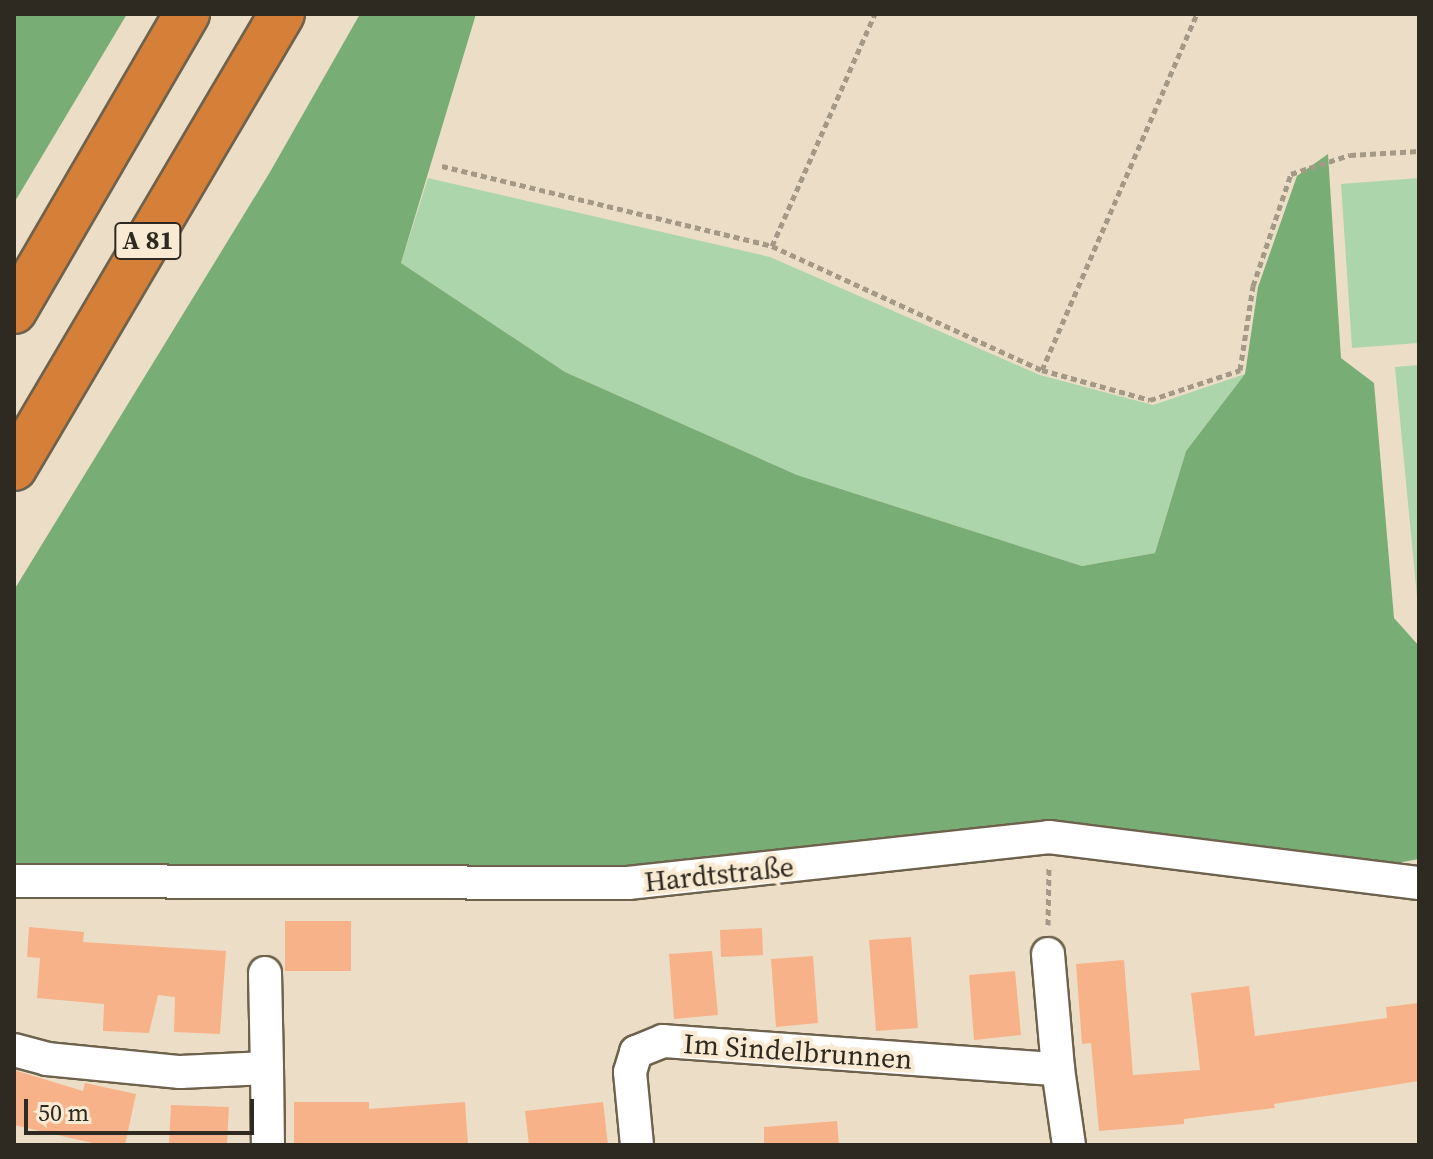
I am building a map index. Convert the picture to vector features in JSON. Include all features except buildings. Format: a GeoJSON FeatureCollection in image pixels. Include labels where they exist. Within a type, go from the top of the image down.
{"type":"FeatureCollection","features":[{"type":"Feature","properties":{"kind":"highway","name":"A 81"},"geometry":{"type":"LineString","coordinates":[[14,311],[187,14]]}},
{"type":"Feature","properties":{"kind":"highway","name":"A 81"},"geometry":{"type":"LineString","coordinates":[[14,468],[282,14]]}},
{"type":"Feature","properties":{"kind":"street","name":"Hardtstraße"},"geometry":{"type":"LineString","coordinates":[[14,881],[628,883],[1049,837],[1419,883]]}},
{"type":"Feature","properties":{"kind":"street"},"geometry":{"type":"LineString","coordinates":[[1048,954],[1058,1069],[1069,1145]]}},
{"type":"Feature","properties":{"kind":"street"},"geometry":{"type":"LineString","coordinates":[[265,973],[268,1145]]}},
{"type":"Feature","properties":{"kind":"street","name":"Im Sindelbrunnen"},"geometry":{"type":"LineString","coordinates":[[637,1145],[630,1072],[636,1052],[649,1043],[1058,1069]]}},
{"type":"Feature","properties":{"kind":"street"},"geometry":{"type":"LineString","coordinates":[[14,1050],[47,1059],[180,1072],[267,1068]]}},
{"type":"Feature","properties":{"kind":"path"},"geometry":{"type":"LineString","coordinates":[[772,246],[875,14]]}},
{"type":"Feature","properties":{"kind":"path"},"geometry":{"type":"LineString","coordinates":[[1042,370],[1197,14]]}},
{"type":"Feature","properties":{"kind":"path"},"geometry":{"type":"LineString","coordinates":[[442,166],[772,246],[1042,370],[1150,400],[1240,370],[1253,286],[1291,174],[1350,155],[1419,151]]}},
{"type":"Feature","properties":{"kind":"path"},"geometry":{"type":"LineString","coordinates":[[1048,954],[1049,837]]}},
{"type":"Feature","properties":{"kind":"green space"},"geometry":{"type":"Polygon","coordinates":[[[14,14],[127,14],[14,203],[14,14]]]}},
{"type":"Feature","properties":{"kind":"green space"},"geometry":{"type":"Polygon","coordinates":[[[360,14],[476,14],[401,263],[565,372],[797,475],[1082,566],[1155,553],[1186,451],[1245,374],[1258,287],[1297,176],[1328,154],[1341,358],[1374,383],[1394,618],[1419,646],[1419,859],[1336,874],[1049,837],[628,883],[14,881],[14,590],[270,172],[360,14]]]}},
{"type":"Feature","properties":{"kind":"green space"},"geometry":{"type":"Polygon","coordinates":[[[428,178],[770,257],[1040,375],[1153,405],[1245,374],[1186,451],[1155,553],[1082,566],[797,475],[565,372],[401,263],[428,178]]]}},
{"type":"Feature","properties":{"kind":"green space"},"geometry":{"type":"Polygon","coordinates":[[[1419,178],[1419,343],[1352,348],[1341,184],[1419,178]]]}},
{"type":"Feature","properties":{"kind":"green space"},"geometry":{"type":"Polygon","coordinates":[[[1419,365],[1419,618],[1395,367],[1419,365]]]}}]}
